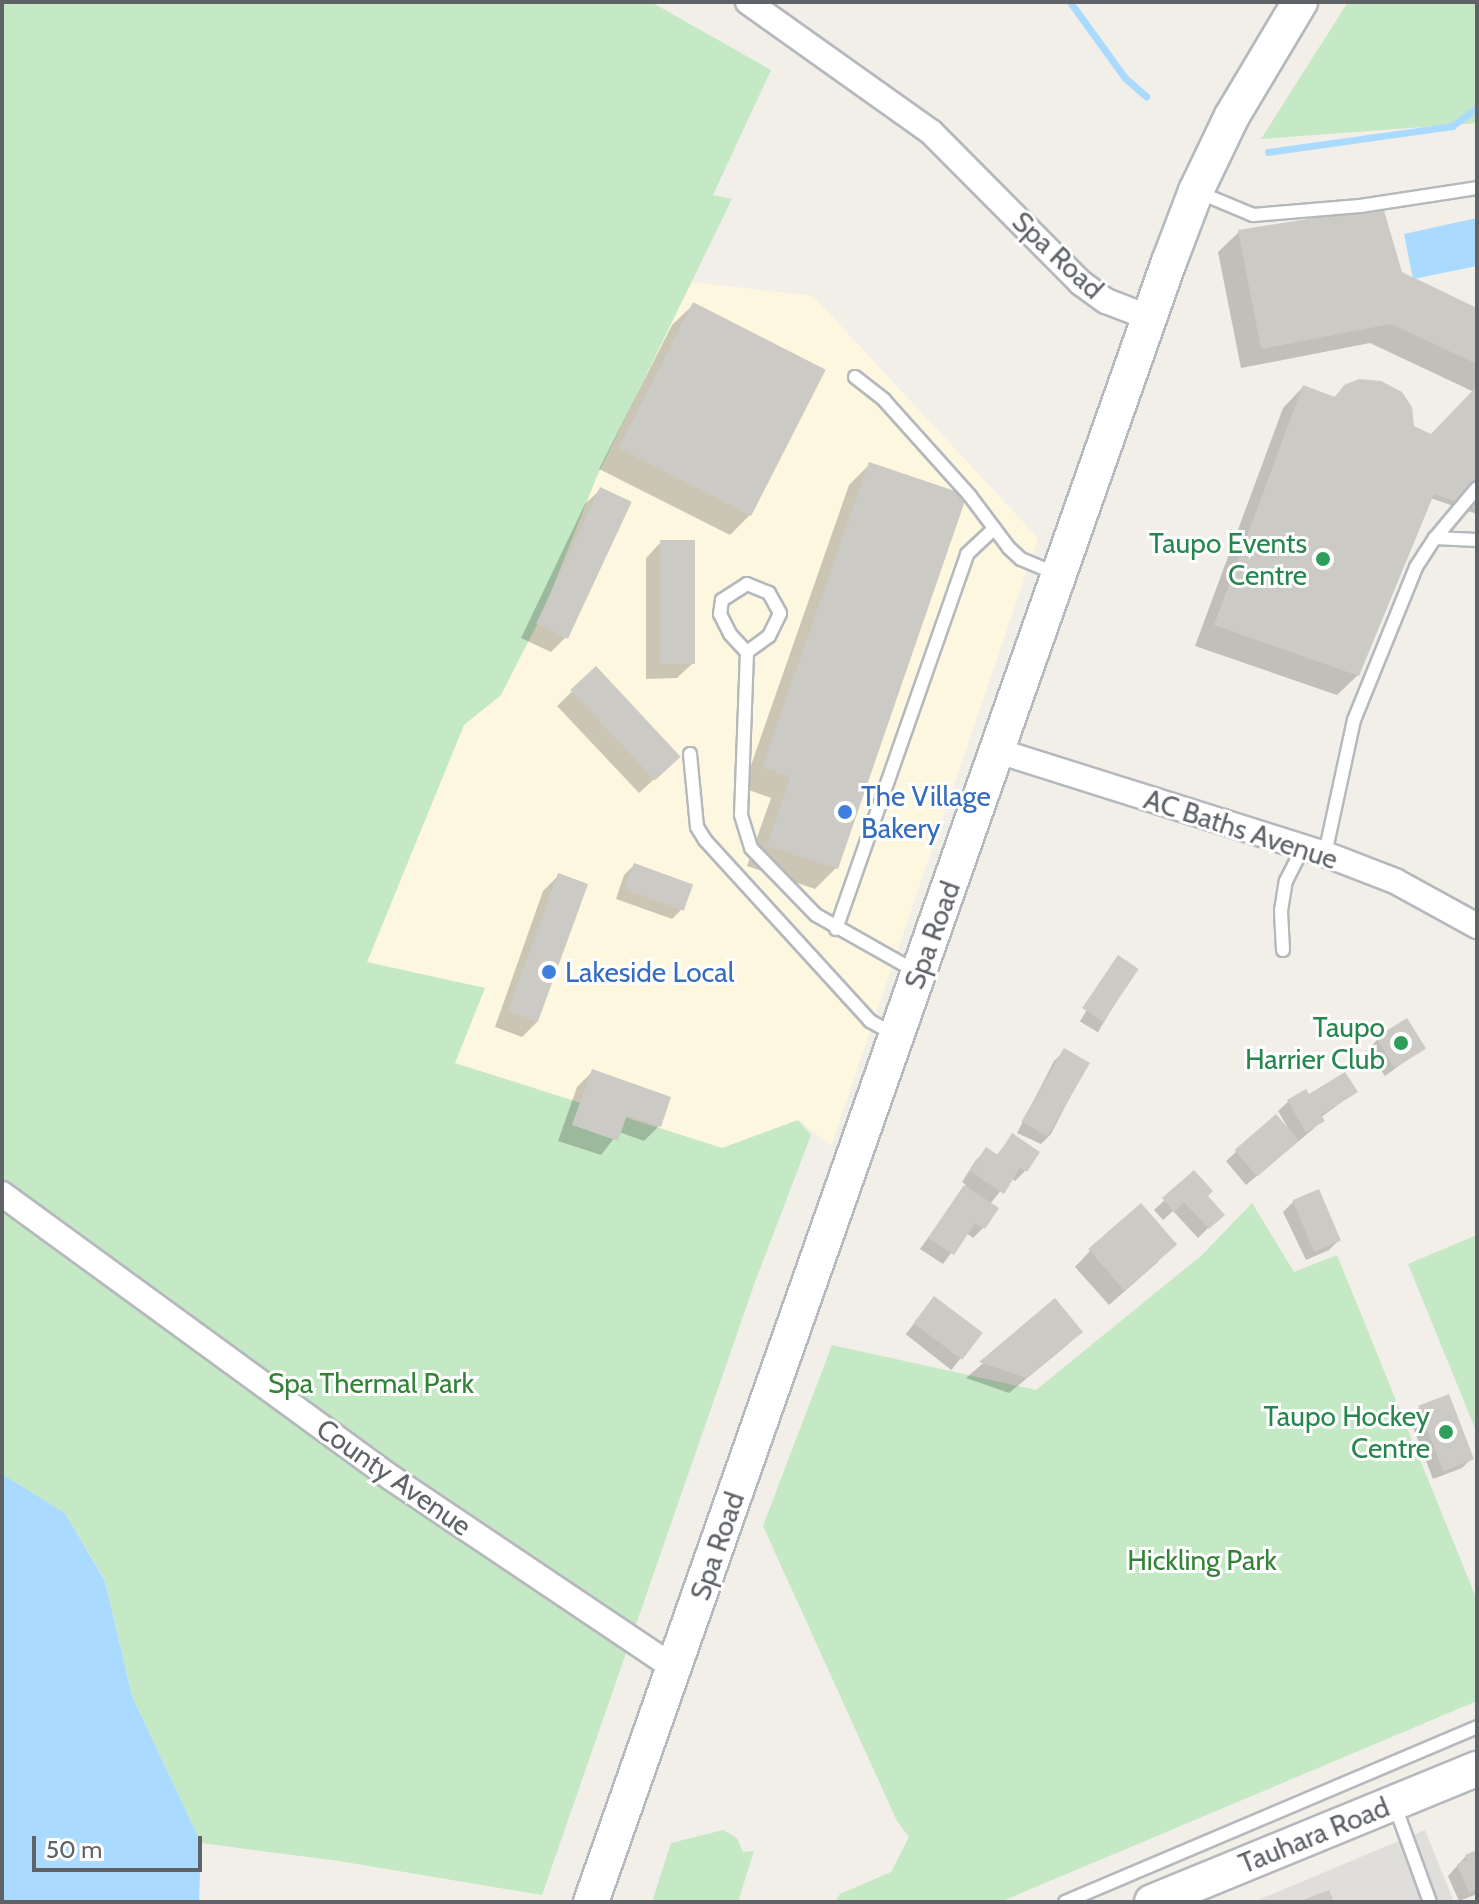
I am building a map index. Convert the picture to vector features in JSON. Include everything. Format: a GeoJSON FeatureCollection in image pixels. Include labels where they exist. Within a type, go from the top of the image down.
{"type":"FeatureCollection","features":[{"type":"Feature","properties":{"kind":"main road"},"geometry":{"type":"LineString","coordinates":[[1150,318],[1196,191],[1232,116],[1300,2]]}},
{"type":"Feature","properties":{"kind":"main road","name":"Spa Road"},"geometry":{"type":"LineString","coordinates":[[591,1902],[1150,318]]}},
{"type":"Feature","properties":{"kind":"main road","name":"Tauhara Road"},"geometry":{"type":"LineString","coordinates":[[1152,1902],[1477,1769]]}},
{"type":"Feature","properties":{"kind":"street","name":"Spa Road"},"geometry":{"type":"LineString","coordinates":[[748,2],[931,132],[1081,283],[1106,301],[1150,318]]}},
{"type":"Feature","properties":{"kind":"street","name":"AC Baths Avenue"},"geometry":{"type":"LineString","coordinates":[[998,751],[1314,850],[1395,881],[1477,926]]}},
{"type":"Feature","properties":{"kind":"street","name":"County Avenue"},"geometry":{"type":"LineString","coordinates":[[2,1194],[390,1477],[661,1659],[676,1663]]}},
{"type":"Feature","properties":{"kind":"lane"},"geometry":{"type":"LineString","coordinates":[[1196,191],[1253,215],[1360,206],[1477,188]]}},
{"type":"Feature","properties":{"kind":"lane"},"geometry":{"type":"LineString","coordinates":[[855,377],[884,400],[970,496],[1021,559],[1059,575]]}},
{"type":"Feature","properties":{"kind":"lane"},"geometry":{"type":"LineString","coordinates":[[1283,950],[1281,911],[1286,881],[1314,850],[1328,823],[1342,782],[1354,720],[1416,567],[1435,538],[1477,488]]}},
{"type":"Feature","properties":{"kind":"lane"},"geometry":{"type":"LineString","coordinates":[[836,929],[967,554],[975,543],[994,529]]}},
{"type":"Feature","properties":{"kind":"lane"},"geometry":{"type":"LineString","coordinates":[[1435,538],[1477,540]]}},
{"type":"Feature","properties":{"kind":"lane"},"geometry":{"type":"LineString","coordinates":[[747,652],[769,636],[780,613],[769,593],[747,584],[722,600],[720,614],[730,634],[747,652],[741,815],[751,848],[805,904],[836,929],[918,973]]}},
{"type":"Feature","properties":{"kind":"lane"},"geometry":{"type":"LineString","coordinates":[[690,754],[697,827],[705,840],[870,1021],[895,1035]]}},
{"type":"Feature","properties":{"kind":"lane"},"geometry":{"type":"LineString","coordinates":[[1065,1902],[1477,1727]]}},
{"type":"Feature","properties":{"kind":"lane"},"geometry":{"type":"LineString","coordinates":[[1394,1803],[1430,1902]]}},
{"type":"Feature","properties":{"kind":"shaded area"},"geometry":{"type":"Polygon","coordinates":[[[674,280],[813,296],[1038,538],[831,1146],[798,1120],[722,1148],[454,1063],[367,963],[508,617],[674,280]]]}},
{"type":"Feature","properties":{"kind":"shaded area"},"geometry":{"type":"Polygon","coordinates":[[[1425,1830],[1454,1902],[1253,1902],[1425,1830]]]}},
{"type":"Feature","properties":{"kind":"green space","name":"Spa Thermal Park"},"geometry":{"type":"Polygon","coordinates":[[[2,2],[651,2],[771,70],[713,195],[732,199],[597,476],[541,617],[501,695],[464,725],[367,962],[485,988],[455,1063],[722,1148],[798,1120],[811,1135],[755,1282],[542,1895],[339,1861],[201,1843],[132,1696],[105,1580],[65,1513],[2,1474],[2,2]]]}},
{"type":"Feature","properties":{"kind":"green space"},"geometry":{"type":"Polygon","coordinates":[[[1348,2],[1477,2],[1477,123],[1261,139],[1348,2]]]}},
{"type":"Feature","properties":{"kind":"green space","name":"Hickling Park"},"geometry":{"type":"Polygon","coordinates":[[[1252,1203],[1294,1272],[1337,1255],[1477,1600],[1477,1701],[1000,1902],[835,1902],[840,1894],[891,1872],[909,1837],[897,1821],[763,1526],[832,1345],[1036,1390],[1202,1255],[1252,1203]]]}},
{"type":"Feature","properties":{"kind":"green space"},"geometry":{"type":"Polygon","coordinates":[[[1477,1235],[1477,1433],[1408,1264],[1477,1235]]]}},
{"type":"Feature","properties":{"kind":"green space"},"geometry":{"type":"Polygon","coordinates":[[[723,1830],[737,1838],[743,1852],[754,1851],[738,1902],[652,1902],[671,1843],[723,1830]]]}},
{"type":"Feature","properties":{"kind":"water"},"geometry":{"type":"Polygon","coordinates":[[[1477,218],[1477,266],[1413,279],[1404,234],[1477,218]]]}},
{"type":"Feature","properties":{"kind":"water"},"geometry":{"type":"Polygon","coordinates":[[[2,1474],[65,1513],[105,1581],[132,1696],[201,1843],[199,1902],[2,1902],[2,1474]]]}},
{"type":"Feature","properties":{"kind":"building"},"geometry":{"type":"Polygon","coordinates":[[[1383,207],[1402,272],[1477,308],[1477,364],[1391,324],[1261,349],[1238,230],[1383,207]]]}},
{"type":"Feature","properties":{"kind":"building"},"geometry":{"type":"Polygon","coordinates":[[[693,302],[826,370],[751,516],[619,448],[693,302]]]}},
{"type":"Feature","properties":{"kind":"building","name":"Taupo Events Centre"},"geometry":{"type":"Polygon","coordinates":[[[1359,379],[1381,381],[1402,392],[1412,407],[1414,426],[1431,434],[1477,386],[1477,509],[1434,494],[1359,676],[1214,625],[1303,385],[1335,397],[1344,385],[1359,379]]]}},
{"type":"Feature","properties":{"kind":"building"},"geometry":{"type":"Polygon","coordinates":[[[869,462],[967,495],[838,869],[767,846],[790,777],[762,767],[869,462]]]}},
{"type":"Feature","properties":{"kind":"building"},"geometry":{"type":"Polygon","coordinates":[[[600,487],[632,502],[568,639],[536,624],[600,487]]]}},
{"type":"Feature","properties":{"kind":"building"},"geometry":{"type":"Polygon","coordinates":[[[660,540],[695,540],[695,664],[660,664],[660,540]]]}},
{"type":"Feature","properties":{"kind":"building"},"geometry":{"type":"Polygon","coordinates":[[[596,666],[681,757],[655,781],[570,690],[596,666]]]}},
{"type":"Feature","properties":{"kind":"building"},"geometry":{"type":"Polygon","coordinates":[[[634,863],[693,885],[684,911],[624,889],[634,863]]]}},
{"type":"Feature","properties":{"kind":"building"},"geometry":{"type":"Polygon","coordinates":[[[558,873],[588,884],[538,1022],[508,1011],[558,873]]]}},
{"type":"Feature","properties":{"kind":"building"},"geometry":{"type":"Polygon","coordinates":[[[1118,955],[1139,969],[1103,1022],[1082,1008],[1118,955]]]}},
{"type":"Feature","properties":{"kind":"building","name":"Taupo Harrier Club"},"geometry":{"type":"Polygon","coordinates":[[[1407,1018],[1426,1049],[1395,1068],[1376,1038],[1407,1018]]]}},
{"type":"Feature","properties":{"kind":"building"},"geometry":{"type":"Polygon","coordinates":[[[1064,1048],[1090,1063],[1047,1137],[1022,1122],[1064,1048]]]}},
{"type":"Feature","properties":{"kind":"building"},"geometry":{"type":"Polygon","coordinates":[[[592,1069],[671,1097],[661,1127],[627,1115],[618,1141],[572,1125],[592,1069]]]}},
{"type":"Feature","properties":{"kind":"building"},"geometry":{"type":"Polygon","coordinates":[[[1345,1072],[1358,1092],[1321,1115],[1325,1121],[1306,1132],[1287,1100],[1306,1089],[1309,1094],[1345,1072]]]}},
{"type":"Feature","properties":{"kind":"building"},"geometry":{"type":"Polygon","coordinates":[[[1276,1114],[1299,1140],[1257,1176],[1234,1150],[1276,1114]]]}},
{"type":"Feature","properties":{"kind":"building"},"geometry":{"type":"Polygon","coordinates":[[[1012,1133],[1040,1152],[1027,1172],[1020,1168],[1004,1194],[970,1171],[986,1147],[998,1155],[1012,1133]]]}},
{"type":"Feature","properties":{"kind":"building"},"geometry":{"type":"Polygon","coordinates":[[[1194,1170],[1213,1191],[1208,1196],[1225,1215],[1209,1229],[1184,1202],[1174,1212],[1162,1198],[1194,1170]]]}},
{"type":"Feature","properties":{"kind":"building"},"geometry":{"type":"Polygon","coordinates":[[[964,1185],[999,1208],[985,1229],[975,1223],[954,1255],[928,1238],[964,1185]]]}},
{"type":"Feature","properties":{"kind":"building"},"geometry":{"type":"Polygon","coordinates":[[[1319,1189],[1341,1241],[1314,1252],[1292,1200],[1319,1189]]]}},
{"type":"Feature","properties":{"kind":"building"},"geometry":{"type":"Polygon","coordinates":[[[1141,1203],[1177,1245],[1124,1290],[1088,1249],[1141,1203]]]}},
{"type":"Feature","properties":{"kind":"building"},"geometry":{"type":"Polygon","coordinates":[[[934,1296],[983,1333],[962,1360],[914,1323],[934,1296]]]}},
{"type":"Feature","properties":{"kind":"building"},"geometry":{"type":"Polygon","coordinates":[[[1055,1298],[1083,1332],[1026,1378],[979,1362],[1055,1298]]]}},
{"type":"Feature","properties":{"kind":"building","name":"Taupo Hockey Centre"},"geometry":{"type":"Polygon","coordinates":[[[1449,1394],[1474,1459],[1443,1471],[1418,1406],[1449,1394]]]}},
{"type":"Feature","properties":{"kind":"building"},"geometry":{"type":"Polygon","coordinates":[[[1477,1850],[1477,1889],[1469,1893],[1457,1864],[1467,1860],[1465,1855],[1477,1850]]]}},
{"type":"Feature","properties":{"kind":"building"},"geometry":{"type":"Polygon","coordinates":[[[1329,1890],[1334,1902],[1298,1902],[1329,1890]]]}},
{"type":"Feature","properties":{"kind":"waterway"},"geometry":{"type":"LineString","coordinates":[[1070,2],[1125,78],[1146,96]]}},
{"type":"Feature","properties":{"kind":"waterway"},"geometry":{"type":"LineString","coordinates":[[1268,152],[1452,126],[1477,108]]}},
{"type":"Feature","properties":{"kind":"place","name":"Taupo Events Centre"},"geometry":{"type":"Point","coordinates":[1323,559]}},
{"type":"Feature","properties":{"kind":"place","name":"The Village Bakery"},"geometry":{"type":"Point","coordinates":[845,812]}},
{"type":"Feature","properties":{"kind":"place","name":"Lakeside Local"},"geometry":{"type":"Point","coordinates":[549,972]}},
{"type":"Feature","properties":{"kind":"place","name":"Taupo Harrier Club"},"geometry":{"type":"Point","coordinates":[1401,1043]}},
{"type":"Feature","properties":{"kind":"place","name":"Taupo Hockey Centre"},"geometry":{"type":"Point","coordinates":[1446,1432]}}]}
